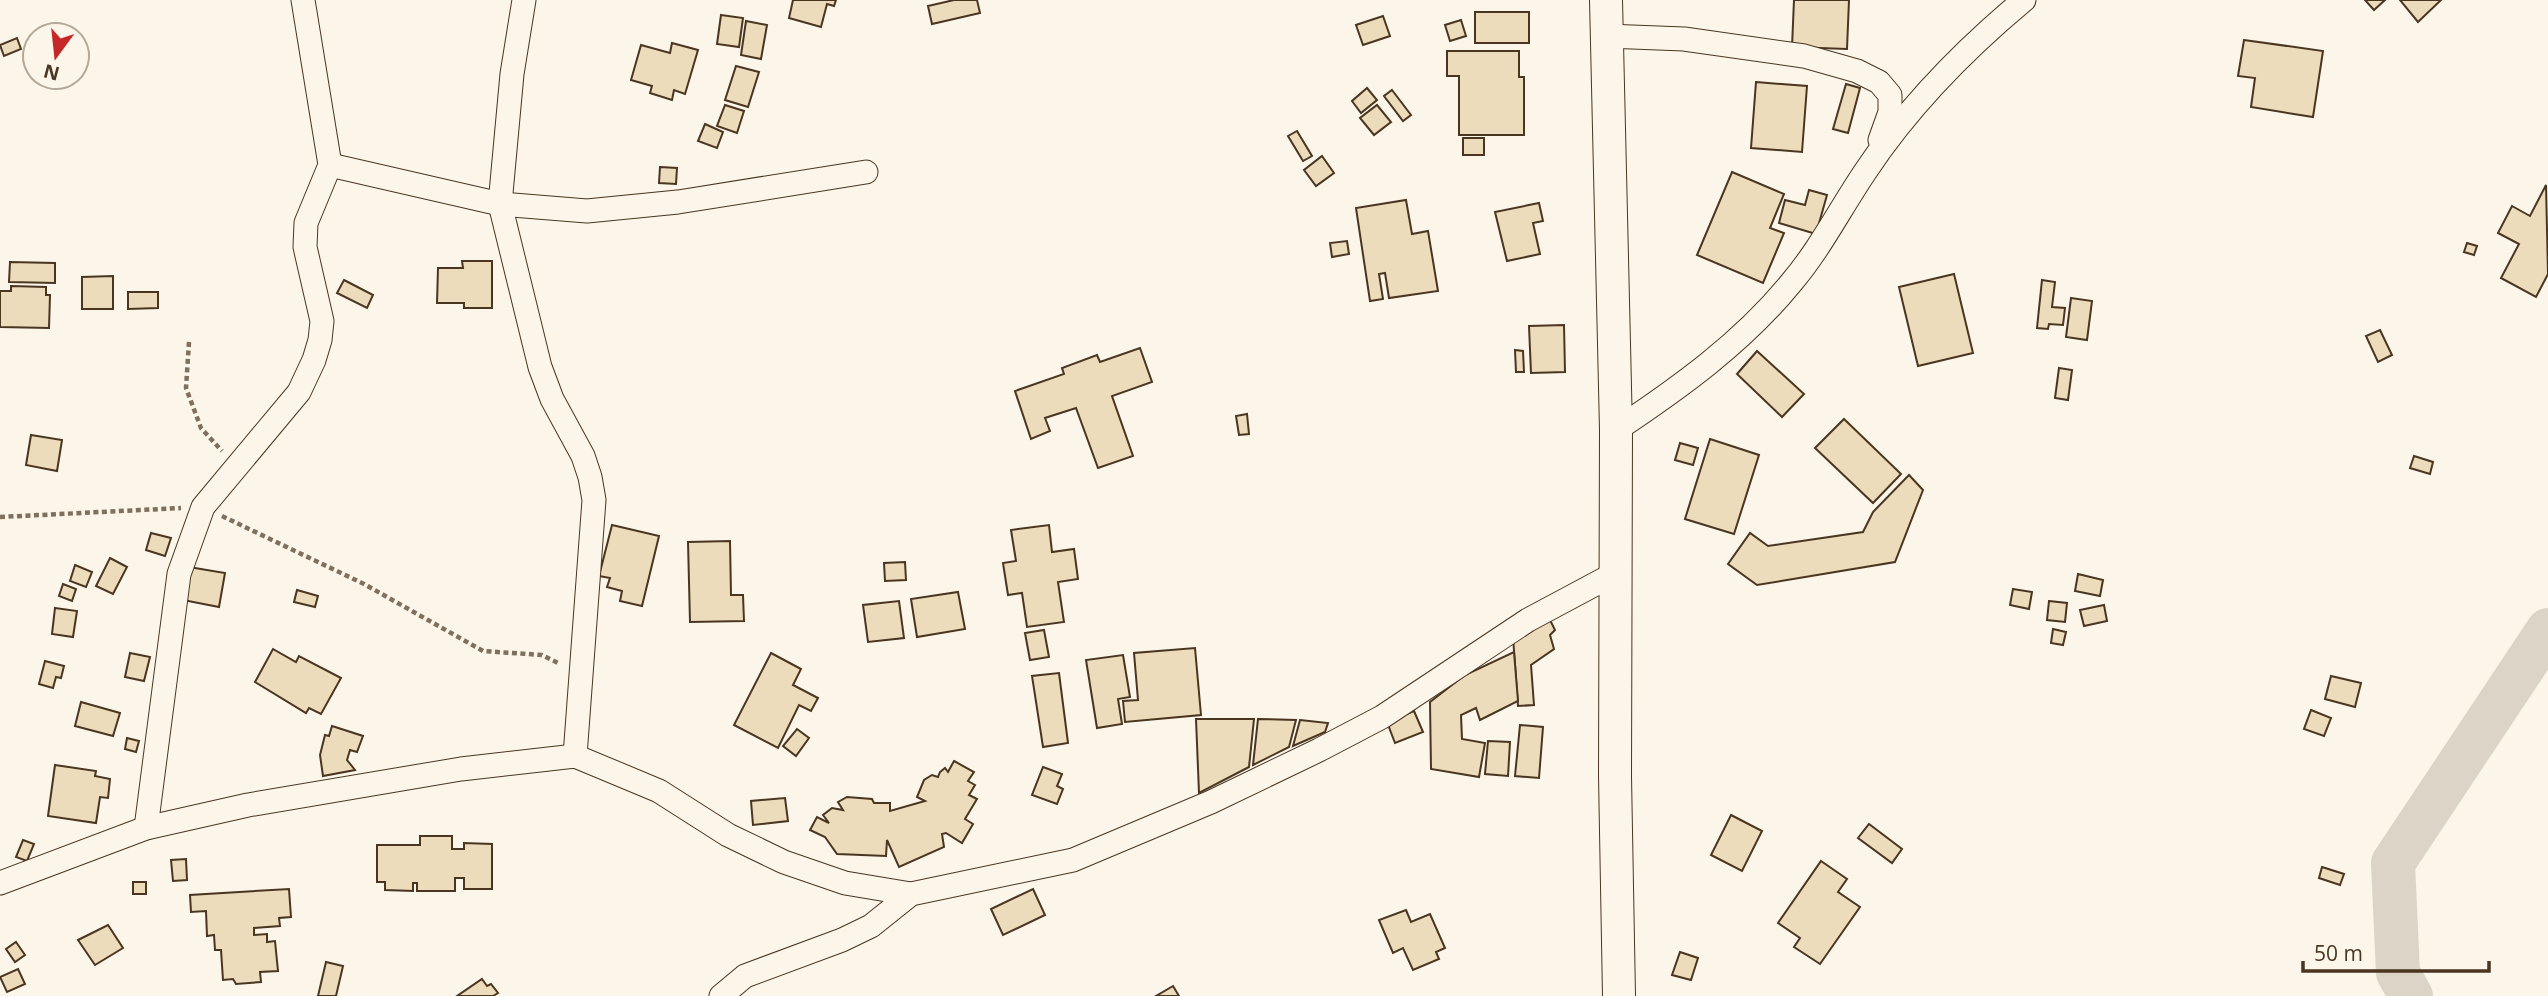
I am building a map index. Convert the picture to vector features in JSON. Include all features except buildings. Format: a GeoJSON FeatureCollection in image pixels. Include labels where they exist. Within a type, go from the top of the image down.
{"type":"FeatureCollection","features":[{"type":"Feature","properties":{"kind":"main road"},"geometry":{"type":"LineString","coordinates":[[1606,0],[1616,430],[1615,776],[1619,996]]}},
{"type":"Feature","properties":{"kind":"street"},"geometry":{"type":"LineString","coordinates":[[146,828],[180,574],[203,507],[299,392],[317,350],[322,321],[304,236],[306,223],[330,165],[303,0]]}},
{"type":"Feature","properties":{"kind":"street"},"geometry":{"type":"LineString","coordinates":[[524,0],[512,74],[500,204],[540,367],[552,399],[583,456],[592,488],[593,521],[575,756]]}},
{"type":"Feature","properties":{"kind":"street"},"geometry":{"type":"LineString","coordinates":[[1616,430],[1684,385],[1766,312],[1793,282],[1866,171],[1912,108],[1964,54],[2024,0]]}},
{"type":"Feature","properties":{"kind":"street"},"geometry":{"type":"LineString","coordinates":[[1606,36],[1684,39],[1804,56],[1837,64],[1880,82],[1891,95],[1890,112],[1866,171]]}},
{"type":"Feature","properties":{"kind":"street"},"geometry":{"type":"LineString","coordinates":[[330,165],[500,204],[586,211],[678,202],[866,172]]}},
{"type":"Feature","properties":{"kind":"street"},"geometry":{"type":"LineString","coordinates":[[0,883],[146,828],[275,800],[461,769],[575,756],[659,791],[728,835],[784,862],[845,883],[911,894],[1073,860],[1211,802],[1382,717],[1528,620],[1616,573]]}},
{"type":"Feature","properties":{"kind":"street"},"geometry":{"type":"LineString","coordinates":[[721,996],[745,975],[842,940],[871,926],[911,894]]}},
{"type":"Feature","properties":{"kind":"path"},"geometry":{"type":"LineString","coordinates":[[189,342],[186,388],[201,428],[237,467]]}},
{"type":"Feature","properties":{"kind":"path"},"geometry":{"type":"LineString","coordinates":[[0,517],[203,507],[364,584],[483,650],[542,655],[582,675]]}},
{"type":"Feature","properties":{"kind":"waterway"},"geometry":{"type":"LineString","coordinates":[[2411,996],[2398,973],[2393,863],[2548,630]]}}]}
